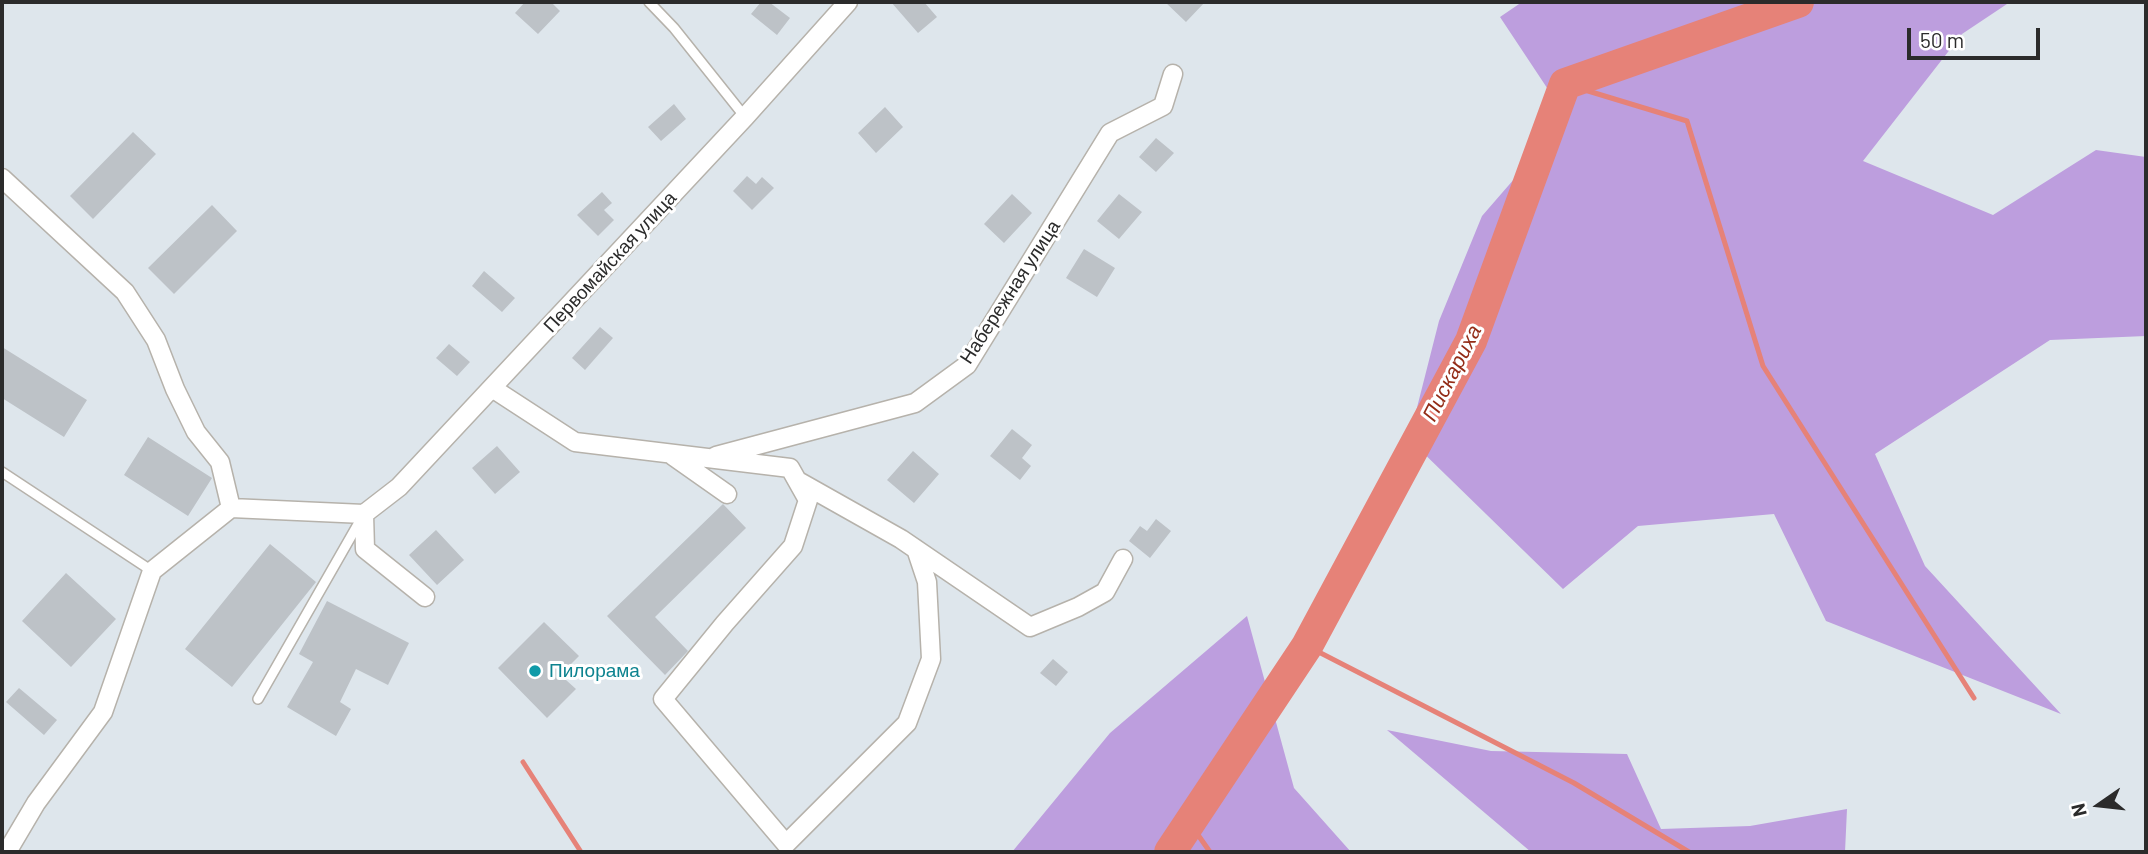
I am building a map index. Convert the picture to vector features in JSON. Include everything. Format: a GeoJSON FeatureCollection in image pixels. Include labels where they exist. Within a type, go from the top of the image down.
{"type":"FeatureCollection","features":[{"type":"Feature","properties":{"kind":"street","name":"Первомайская улица"},"geometry":{"type":"LineString","coordinates":[[364,514],[399,487],[745,117],[848,2]]}},
{"type":"Feature","properties":{"kind":"street","name":"Набережная улица"},"geometry":{"type":"LineString","coordinates":[[706,458],[915,403],[967,365],[1110,133],[1163,106],[1173,74]]}},
{"type":"Feature","properties":{"kind":"street"},"geometry":{"type":"LineString","coordinates":[[2,178],[125,292],[156,340],[175,389],[196,432],[220,462],[231,508]]}},
{"type":"Feature","properties":{"kind":"street"},"geometry":{"type":"LineString","coordinates":[[492,388],[575,442],[790,467],[808,500],[793,546],[663,699],[786,845],[907,723],[930,659],[927,582],[916,549]]}},
{"type":"Feature","properties":{"kind":"street"},"geometry":{"type":"LineString","coordinates":[[670,454],[727,494]]}},
{"type":"Feature","properties":{"kind":"street"},"geometry":{"type":"LineString","coordinates":[[798,481],[916,549],[1030,627],[1078,607],[1105,592],[1123,559]]}},
{"type":"Feature","properties":{"kind":"street"},"geometry":{"type":"LineString","coordinates":[[7,852],[36,803],[103,712],[152,571],[231,508],[364,514],[366,549],[425,597]]}},
{"type":"Feature","properties":{"kind":"lane"},"geometry":{"type":"LineString","coordinates":[[649,2],[674,28],[745,117]]}},
{"type":"Feature","properties":{"kind":"lane"},"geometry":{"type":"LineString","coordinates":[[2,472],[152,571]]}},
{"type":"Feature","properties":{"kind":"lane"},"geometry":{"type":"LineString","coordinates":[[258,699],[364,514]]}},
{"type":"Feature","properties":{"kind":"shaded area"},"geometry":{"type":"Polygon","coordinates":[[[1522,2],[2010,2],[1962,34],[1863,161],[1993,215],[2096,150],[2146,157],[2146,336],[2050,340],[1875,454],[1925,566],[2061,714],[1826,621],[1774,514],[1638,526],[1563,589],[1409,439],[1439,321],[1482,216],[1567,118],[1500,17],[1522,2]]]}},
{"type":"Feature","properties":{"kind":"shaded area"},"geometry":{"type":"Polygon","coordinates":[[[1247,616],[1294,788],[1351,852],[1012,852],[1110,733],[1247,616]]]}},
{"type":"Feature","properties":{"kind":"shaded area"},"geometry":{"type":"Polygon","coordinates":[[[1387,730],[1491,751],[1627,754],[1661,829],[1750,826],[1847,809],[1845,852],[1531,852],[1387,730]]]}},
{"type":"Feature","properties":{"kind":"building"},"geometry":{"type":"Polygon","coordinates":[[[525,2],[551,2],[560,11],[538,34],[515,13],[525,2]]]}},
{"type":"Feature","properties":{"kind":"building"},"geometry":{"type":"Polygon","coordinates":[[[761,2],[769,2],[790,18],[777,35],[751,14],[761,2]]]}},
{"type":"Feature","properties":{"kind":"building"},"geometry":{"type":"Polygon","coordinates":[[[891,2],[924,2],[937,17],[918,33],[891,2]]]}},
{"type":"Feature","properties":{"kind":"building"},"geometry":{"type":"Polygon","coordinates":[[[1165,2],[1205,2],[1186,22],[1165,2]]]}},
{"type":"Feature","properties":{"kind":"building"},"geometry":{"type":"Polygon","coordinates":[[[674,104],[686,119],[661,141],[648,127],[674,104]]]}},
{"type":"Feature","properties":{"kind":"building"},"geometry":{"type":"Polygon","coordinates":[[[885,107],[903,127],[876,153],[858,133],[885,107]]]}},
{"type":"Feature","properties":{"kind":"building"},"geometry":{"type":"Polygon","coordinates":[[[133,132],[156,154],[93,219],[70,196],[133,132]]]}},
{"type":"Feature","properties":{"kind":"building"},"geometry":{"type":"Polygon","coordinates":[[[1156,138],[1174,153],[1156,172],[1139,157],[1156,138]]]}},
{"type":"Feature","properties":{"kind":"building"},"geometry":{"type":"Polygon","coordinates":[[[747,176],[756,184],[762,177],[774,188],[752,210],[733,191],[747,176]]]}},
{"type":"Feature","properties":{"kind":"building"},"geometry":{"type":"Polygon","coordinates":[[[602,192],[612,203],[604,210],[614,220],[598,236],[577,215],[602,192]]]}},
{"type":"Feature","properties":{"kind":"building"},"geometry":{"type":"Polygon","coordinates":[[[1012,194],[1032,213],[1004,243],[984,224],[1012,194]]]}},
{"type":"Feature","properties":{"kind":"building"},"geometry":{"type":"Polygon","coordinates":[[[1119,194],[1142,212],[1119,239],[1097,221],[1119,194]]]}},
{"type":"Feature","properties":{"kind":"building"},"geometry":{"type":"Polygon","coordinates":[[[212,205],[237,231],[174,294],[148,268],[212,205]]]}},
{"type":"Feature","properties":{"kind":"building"},"geometry":{"type":"Polygon","coordinates":[[[1084,249],[1115,268],[1097,297],[1066,278],[1084,249]]]}},
{"type":"Feature","properties":{"kind":"building"},"geometry":{"type":"Polygon","coordinates":[[[484,271],[515,298],[502,312],[472,286],[484,271]]]}},
{"type":"Feature","properties":{"kind":"building"},"geometry":{"type":"Polygon","coordinates":[[[600,327],[613,338],[585,370],[572,358],[600,327]]]}},
{"type":"Feature","properties":{"kind":"building"},"geometry":{"type":"Polygon","coordinates":[[[449,344],[470,362],[457,376],[436,358],[449,344]]]}},
{"type":"Feature","properties":{"kind":"building"},"geometry":{"type":"Polygon","coordinates":[[[2,347],[87,400],[64,437],[2,398],[2,347]]]}},
{"type":"Feature","properties":{"kind":"building"},"geometry":{"type":"Polygon","coordinates":[[[1012,429],[1032,445],[1022,458],[1031,466],[1020,480],[990,456],[1012,429]]]}},
{"type":"Feature","properties":{"kind":"building"},"geometry":{"type":"Polygon","coordinates":[[[148,437],[212,478],[188,516],[124,475],[148,437]]]}},
{"type":"Feature","properties":{"kind":"building"},"geometry":{"type":"Polygon","coordinates":[[[497,446],[520,472],[495,494],[472,468],[497,446]]]}},
{"type":"Feature","properties":{"kind":"building"},"geometry":{"type":"Polygon","coordinates":[[[913,451],[939,474],[914,503],[887,480],[913,451]]]}},
{"type":"Feature","properties":{"kind":"building"},"geometry":{"type":"Polygon","coordinates":[[[723,504],[746,528],[655,617],[688,651],[665,675],[607,616],[723,504]]]}},
{"type":"Feature","properties":{"kind":"building"},"geometry":{"type":"Polygon","coordinates":[[[1156,519],[1171,531],[1150,558],[1129,541],[1140,526],[1147,531],[1156,519]]]}},
{"type":"Feature","properties":{"kind":"building"},"geometry":{"type":"Polygon","coordinates":[[[436,530],[464,560],[437,585],[409,555],[436,530]]]}},
{"type":"Feature","properties":{"kind":"building"},"geometry":{"type":"Polygon","coordinates":[[[270,544],[316,582],[232,687],[185,649],[270,544]]]}},
{"type":"Feature","properties":{"kind":"building"},"geometry":{"type":"Polygon","coordinates":[[[66,573],[116,619],[71,667],[22,621],[66,573]]]}},
{"type":"Feature","properties":{"kind":"building"},"geometry":{"type":"Polygon","coordinates":[[[327,601],[409,643],[388,685],[356,669],[340,702],[351,709],[336,736],[287,707],[313,662],[299,654],[327,601]]]}},
{"type":"Feature","properties":{"kind":"building","name":"Пилорама"},"geometry":{"type":"Polygon","coordinates":[[[544,622],[579,656],[567,668],[573,674],[566,680],[576,689],[547,718],[498,668],[544,622]]]}},
{"type":"Feature","properties":{"kind":"building"},"geometry":{"type":"Polygon","coordinates":[[[1053,659],[1068,672],[1056,686],[1040,673],[1053,659]]]}},
{"type":"Feature","properties":{"kind":"building"},"geometry":{"type":"Polygon","coordinates":[[[19,688],[57,720],[44,735],[6,702],[19,688]]]}},
{"type":"Feature","properties":{"kind":"waterway","name":"Пискариха"},"geometry":{"type":"LineString","coordinates":[[1170,852],[1307,646],[1471,341],[1565,84],[1798,2]]}},
{"type":"Feature","properties":{"kind":"waterway"},"geometry":{"type":"LineString","coordinates":[[1565,84],[1687,121],[1763,366],[1974,698]]}},
{"type":"Feature","properties":{"kind":"waterway"},"geometry":{"type":"LineString","coordinates":[[1307,646],[1574,783],[1689,852]]}},
{"type":"Feature","properties":{"kind":"waterway"},"geometry":{"type":"LineString","coordinates":[[523,762],[581,852]]}},
{"type":"Feature","properties":{"kind":"waterway"},"geometry":{"type":"LineString","coordinates":[[1189,822],[1210,852]]}},
{"type":"Feature","properties":{"kind":"place","name":"Пилорама"},"geometry":{"type":"Point","coordinates":[535,671]}}]}
